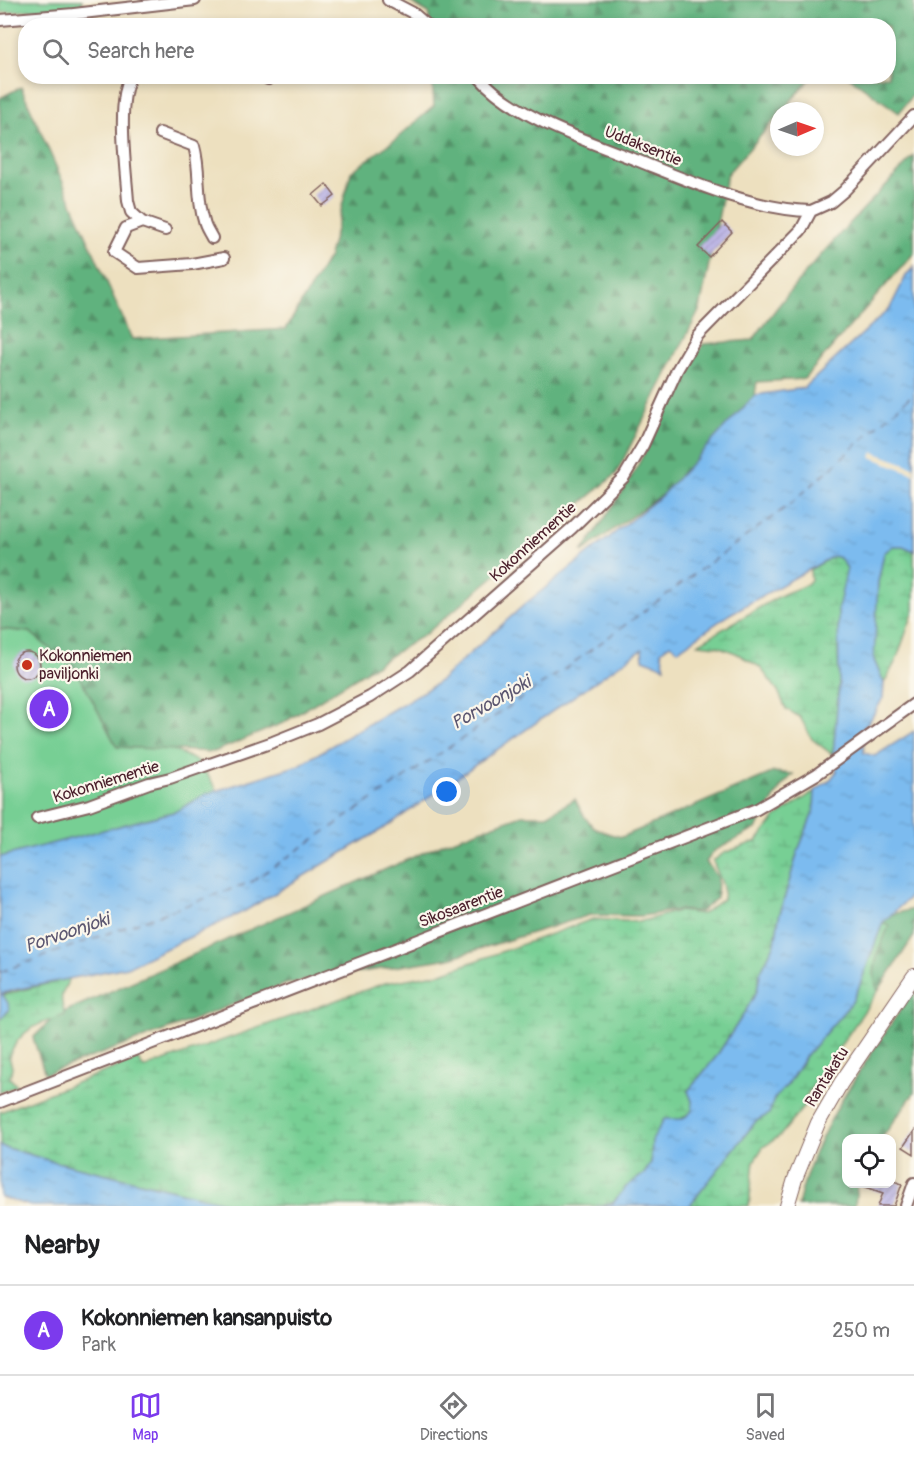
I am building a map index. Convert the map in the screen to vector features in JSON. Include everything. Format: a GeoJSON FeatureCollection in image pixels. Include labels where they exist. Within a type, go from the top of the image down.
{"type":"FeatureCollection","features":[{"type":"Feature","properties":{"kind":"street"},"geometry":{"type":"LineString","coordinates":[[25,18],[195,0]]}},
{"type":"Feature","properties":{"kind":"street"},"geometry":{"type":"LineString","coordinates":[[388,0],[419,18]]}},
{"type":"Feature","properties":{"kind":"street"},"geometry":{"type":"LineString","coordinates":[[0,20],[18,19]]}},
{"type":"Feature","properties":{"kind":"street"},"geometry":{"type":"LineString","coordinates":[[127,84],[123,102],[128,201],[131,212],[142,222],[165,230]]}},
{"type":"Feature","properties":{"kind":"street","name":"Uddaksentie"},"geometry":{"type":"LineString","coordinates":[[487,84],[504,99],[522,110],[619,154],[757,203],[794,211],[812,211]]}},
{"type":"Feature","properties":{"kind":"street","name":"Kokonniementie"},"geometry":{"type":"LineString","coordinates":[[37,818],[90,805],[291,735],[370,697],[410,671],[581,520],[624,477],[643,445],[677,370],[697,336],[801,230],[812,211],[831,202],[844,191],[914,116]]}},
{"type":"Feature","properties":{"kind":"street"},"geometry":{"type":"LineString","coordinates":[[160,134],[194,146],[203,220],[212,238]]}},
{"type":"Feature","properties":{"kind":"street"},"geometry":{"type":"LineString","coordinates":[[142,222],[126,228],[114,252],[138,268],[192,264],[224,258]]}},
{"type":"Feature","properties":{"kind":"street","name":"Sikosaarentie"},"geometry":{"type":"LineString","coordinates":[[0,1102],[757,809],[830,765],[914,704]]}},
{"type":"Feature","properties":{"kind":"street","name":"Rantakatu"},"geometry":{"type":"LineString","coordinates":[[787,1206],[795,1179],[818,1123],[841,1083],[914,976]]}},
{"type":"Feature","properties":{"kind":"street"},"geometry":{"type":"LineString","coordinates":[[906,1206],[914,1183]]}},
{"type":"Feature","properties":{"kind":"green space"},"geometry":{"type":"Polygon","coordinates":[[[0,0],[82,0],[82,5],[0,13],[0,0]]]}},
{"type":"Feature","properties":{"kind":"green space"},"geometry":{"type":"Polygon","coordinates":[[[407,0],[914,0],[914,93],[899,113],[859,84],[896,84],[896,18],[429,18],[429,13],[407,0]]]}},
{"type":"Feature","properties":{"kind":"green space"},"geometry":{"type":"Polygon","coordinates":[[[432,84],[806,84],[790,102],[770,102],[770,125],[727,174],[700,309],[616,474],[427,633],[283,723],[214,752],[117,747],[77,671],[30,632],[0,629],[0,98],[21,87],[132,339],[286,329],[329,256],[351,172],[396,139],[434,106],[432,84]]]}},
{"type":"Feature","properties":{"kind":"green space"},"geometry":{"type":"Polygon","coordinates":[[[914,156],[914,253],[804,379],[757,382],[755,395],[667,491],[582,552],[627,485],[703,344],[753,340],[790,291],[850,222],[914,156]]]}},
{"type":"Feature","properties":{"kind":"green space"},"geometry":{"type":"Polygon","coordinates":[[[893,546],[903,546],[914,551],[914,610],[896,661],[884,683],[874,660],[874,635],[878,582],[884,553],[893,546]]]}},
{"type":"Feature","properties":{"kind":"green space"},"geometry":{"type":"Polygon","coordinates":[[[833,556],[840,558],[847,568],[838,643],[839,685],[833,755],[812,739],[800,717],[786,709],[778,691],[760,667],[736,653],[717,646],[698,644],[778,597],[807,584],[811,581],[810,570],[833,556]]]}},
{"type":"Feature","properties":{"kind":"green space"},"geometry":{"type":"Polygon","coordinates":[[[0,629],[30,632],[77,671],[117,747],[172,749],[199,762],[218,791],[206,794],[177,811],[0,857],[0,629]]]}},
{"type":"Feature","properties":{"kind":"green space"},"geometry":{"type":"Polygon","coordinates":[[[774,772],[793,774],[781,787],[756,829],[714,851],[706,862],[718,877],[717,898],[700,912],[678,910],[642,916],[590,915],[450,958],[286,984],[45,1074],[33,1038],[55,1016],[447,842],[522,815],[547,815],[575,799],[592,826],[622,837],[774,772]]]}},
{"type":"Feature","properties":{"kind":"green space"},"geometry":{"type":"Polygon","coordinates":[[[815,791],[814,810],[798,851],[779,917],[775,943],[760,973],[757,991],[716,1057],[688,1091],[692,1101],[692,1111],[652,1141],[651,1163],[644,1174],[626,1187],[613,1203],[596,1206],[240,1206],[48,1160],[0,1146],[0,1112],[138,1059],[144,1068],[385,983],[442,973],[593,919],[639,922],[678,911],[702,914],[723,899],[722,884],[713,861],[724,853],[757,841],[776,817],[815,791]]]}},
{"type":"Feature","properties":{"kind":"green space"},"geometry":{"type":"Polygon","coordinates":[[[914,909],[914,936],[878,991],[874,975],[875,966],[889,926],[883,922],[892,914],[914,909]]]}},
{"type":"Feature","properties":{"kind":"green space"},"geometry":{"type":"Polygon","coordinates":[[[883,922],[889,926],[875,966],[874,975],[878,991],[806,1096],[805,1105],[780,1136],[763,1147],[754,1161],[749,1206],[689,1206],[756,1121],[769,1114],[774,1099],[788,1084],[805,1057],[852,1002],[883,922]]]}},
{"type":"Feature","properties":{"kind":"green space"},"geometry":{"type":"Polygon","coordinates":[[[70,978],[62,996],[65,1015],[31,1028],[19,1039],[9,1056],[12,1067],[10,1078],[17,1086],[0,1092],[0,1019],[9,1010],[2,995],[70,978]]]}},
{"type":"Feature","properties":{"kind":"green space"},"geometry":{"type":"Polygon","coordinates":[[[914,989],[914,1093],[885,1134],[842,1134],[842,1188],[857,1188],[855,1206],[798,1206],[817,1147],[863,1066],[914,989]]]}},
{"type":"Feature","properties":{"kind":"water","name":"Porvoonjoki"},"geometry":{"type":"Polygon","coordinates":[[[914,266],[914,551],[903,546],[893,546],[884,553],[878,582],[874,660],[884,683],[883,698],[863,728],[864,753],[875,756],[914,731],[914,887],[908,899],[883,922],[852,1002],[805,1057],[788,1084],[774,1099],[769,1114],[756,1121],[689,1206],[596,1206],[613,1203],[626,1187],[644,1174],[651,1163],[652,1141],[664,1119],[683,1119],[692,1111],[692,1101],[688,1091],[716,1057],[745,1012],[757,991],[760,973],[775,943],[779,917],[798,851],[814,810],[815,791],[830,780],[837,771],[833,755],[839,685],[838,609],[847,568],[840,558],[833,556],[730,614],[678,650],[670,644],[661,651],[665,667],[643,659],[642,649],[386,827],[245,911],[127,967],[2,994],[8,1003],[9,1010],[0,1019],[0,857],[177,811],[206,794],[299,765],[436,684],[525,604],[661,496],[755,395],[804,388],[890,308],[906,276],[914,266]]]}},
{"type":"Feature","properties":{"kind":"water"},"geometry":{"type":"Polygon","coordinates":[[[0,1146],[48,1160],[240,1206],[31,1206],[0,1197],[0,1146]]]}},
{"type":"Feature","properties":{"kind":"pier"},"geometry":{"type":"Polygon","coordinates":[[[873,452],[914,467],[914,474],[871,457],[873,452]]]}},
{"type":"Feature","properties":{"kind":"building"},"geometry":{"type":"Polygon","coordinates":[[[326,184],[335,196],[322,206],[313,195],[326,184]]]}},
{"type":"Feature","properties":{"kind":"building"},"geometry":{"type":"Polygon","coordinates":[[[722,222],[732,232],[709,257],[698,247],[722,222]]]}},
{"type":"Feature","properties":{"kind":"building","name":"Kokonniemen paviljonki"},"geometry":{"type":"Polygon","coordinates":[[[27,652],[36,656],[40,665],[36,674],[27,678],[18,674],[14,665],[18,656],[27,652]]]}},
{"type":"Feature","properties":{"kind":"building"},"geometry":{"type":"Polygon","coordinates":[[[914,1131],[914,1154],[903,1147],[914,1131]]]}},
{"type":"Feature","properties":{"kind":"building"},"geometry":{"type":"Polygon","coordinates":[[[896,1182],[902,1184],[894,1206],[878,1206],[883,1193],[869,1188],[896,1188],[896,1182]]]}},
{"type":"Feature","properties":{"kind":"ferry route"},"geometry":{"type":"LineString","coordinates":[[0,972],[251,882],[569,666],[793,502],[914,393]]}},
{"type":"Feature","properties":{"kind":"place","name":"Kokonniemen paviljonki"},"geometry":{"type":"Point","coordinates":[27,665]}},
{"type":"Feature","properties":{"kind":"place","name":"Kokonniemen kansanpuisto"},"geometry":{"type":"Point","coordinates":[49,709]}}]}
